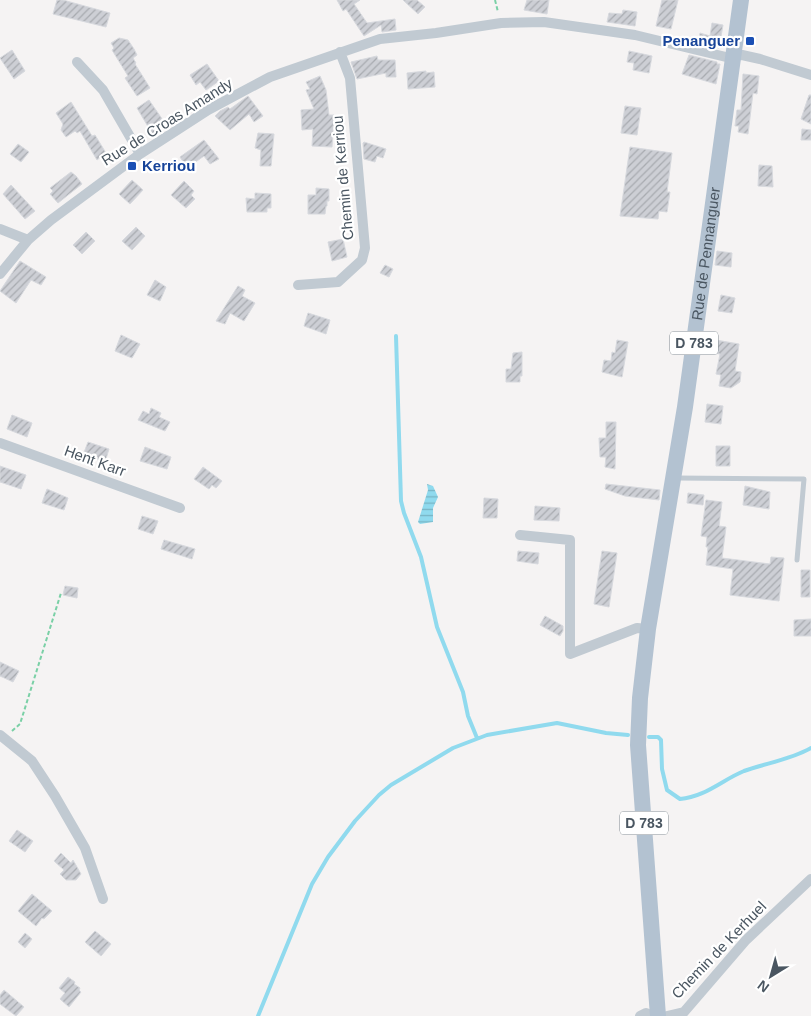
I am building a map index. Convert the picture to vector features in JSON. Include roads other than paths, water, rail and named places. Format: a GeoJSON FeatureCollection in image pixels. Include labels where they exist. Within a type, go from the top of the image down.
{"type":"FeatureCollection","features":[{"type":"Feature","properties":{"kind":"main road","name":"D 783"},"geometry":{"type":"LineString","coordinates":[[733,56],[741,0]]}},
{"type":"Feature","properties":{"kind":"main road","name":"Rue de Pennanguer"},"geometry":{"type":"LineString","coordinates":[[648,629],[685,407],[733,56]]}},
{"type":"Feature","properties":{"kind":"main road","name":"D 783"},"geometry":{"type":"LineString","coordinates":[[648,629],[640,698],[638,744],[658,1016]]}},
{"type":"Feature","properties":{"kind":"street","name":"Rue de Croas Amandy"},"geometry":{"type":"LineString","coordinates":[[0,274],[28,240],[51,220],[140,154],[208,110],[270,77],[380,39],[501,24],[544,22],[635,35],[726,56],[742,55],[811,76]]}},
{"type":"Feature","properties":{"kind":"street","name":"Chemin de Kerriou"},"geometry":{"type":"LineString","coordinates":[[298,285],[338,282],[362,260],[365,248],[350,78],[340,52]]}},
{"type":"Feature","properties":{"kind":"street"},"geometry":{"type":"LineString","coordinates":[[76,62],[103,90],[140,154]]}},
{"type":"Feature","properties":{"kind":"street"},"geometry":{"type":"LineString","coordinates":[[0,229],[28,240]]}},
{"type":"Feature","properties":{"kind":"street","name":"Hent Karr"},"geometry":{"type":"LineString","coordinates":[[0,443],[180,508]]}},
{"type":"Feature","properties":{"kind":"street"},"geometry":{"type":"LineString","coordinates":[[520,535],[570,540],[570,654],[637,628],[648,629]]}},
{"type":"Feature","properties":{"kind":"street"},"geometry":{"type":"LineString","coordinates":[[3,737],[32,761],[55,796],[85,848],[103,899]]}},
{"type":"Feature","properties":{"kind":"street","name":"Chemin de Kerhuel"},"geometry":{"type":"LineString","coordinates":[[668,1016],[684,1012],[746,940],[811,880]]}},
{"type":"Feature","properties":{"kind":"street"},"geometry":{"type":"LineString","coordinates":[[640,1016],[646,1013],[652,1016]]}},
{"type":"Feature","properties":{"kind":"lane"},"geometry":{"type":"LineString","coordinates":[[673,478],[804,479],[797,560]]}},
{"type":"Feature","properties":{"kind":"water"},"geometry":{"type":"Polygon","coordinates":[[[427,484],[433,486],[438,497],[433,508],[433,522],[420,524],[418,522],[428,490],[427,484]]]}},
{"type":"Feature","properties":{"kind":"waterway"},"geometry":{"type":"LineString","coordinates":[[396,336],[401,501],[421,557],[437,627],[463,692],[468,716],[477,738]]}},
{"type":"Feature","properties":{"kind":"waterway"},"geometry":{"type":"LineString","coordinates":[[258,1016],[312,884],[328,857],[355,821],[391,785],[453,748],[487,735],[557,723],[606,733],[628,735]]}},
{"type":"Feature","properties":{"kind":"waterway"},"geometry":{"type":"LineString","coordinates":[[649,737],[658,737],[661,740],[662,769],[667,790],[680,799],[705,792],[744,771],[811,748]]}},
{"type":"Feature","properties":{"kind":"place","name":"Penanguer"},"geometry":{"type":"Point","coordinates":[750,41]}},
{"type":"Feature","properties":{"kind":"place","name":"Kerriou"},"geometry":{"type":"Point","coordinates":[132,166]}}]}
